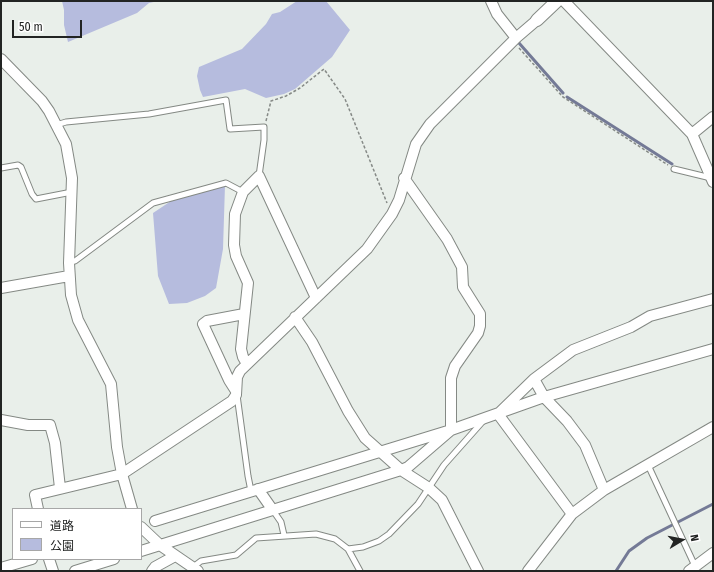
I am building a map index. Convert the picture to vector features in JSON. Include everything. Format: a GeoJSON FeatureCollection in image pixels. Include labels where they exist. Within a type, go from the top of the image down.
{"type":"FeatureCollection","features":[{"type":"Feature","properties":{"kind":"street"},"geometry":{"type":"LineString","coordinates":[[491,1],[496,14],[517,42]]}},
{"type":"Feature","properties":{"kind":"street"},"geometry":{"type":"LineString","coordinates":[[38,508],[35,495],[122,474],[232,401],[236,390],[237,377],[240,371],[367,249],[392,214],[399,200],[404,178],[416,144],[430,124],[517,42],[557,1]]}},
{"type":"Feature","properties":{"kind":"street"},"geometry":{"type":"LineString","coordinates":[[564,1],[692,134],[712,180]]}},
{"type":"Feature","properties":{"kind":"street"},"geometry":{"type":"LineString","coordinates":[[1,59],[42,101],[66,144],[71,165],[72,192],[69,276],[75,311],[111,384],[113,392],[117,447],[122,474],[132,508]]}},
{"type":"Feature","properties":{"kind":"street"},"geometry":{"type":"LineString","coordinates":[[692,134],[713,117]]}},
{"type":"Feature","properties":{"kind":"street"},"geometry":{"type":"LineString","coordinates":[[247,364],[241,349],[248,283],[236,256],[234,245],[234,214],[243,192],[259,176],[316,298]]}},
{"type":"Feature","properties":{"kind":"street"},"geometry":{"type":"LineString","coordinates":[[142,551],[408,467],[451,430],[451,378],[455,366],[478,333],[480,326],[480,314],[463,287],[462,267],[447,239],[404,178]]}},
{"type":"Feature","properties":{"kind":"street"},"geometry":{"type":"LineString","coordinates":[[1,288],[69,276]]}},
{"type":"Feature","properties":{"kind":"street"},"geometry":{"type":"LineString","coordinates":[[498,414],[534,379],[573,350],[631,327],[650,316],[713,298]]}},
{"type":"Feature","properties":{"kind":"street"},"geometry":{"type":"LineString","coordinates":[[236,390],[203,324],[207,321],[244,314]]}},
{"type":"Feature","properties":{"kind":"street"},"geometry":{"type":"LineString","coordinates":[[295,317],[312,342],[348,411],[362,432],[400,470],[429,488],[442,500],[478,571]]}},
{"type":"Feature","properties":{"kind":"street"},"geometry":{"type":"LineString","coordinates":[[155,521],[451,430],[544,397],[713,349]]}},
{"type":"Feature","properties":{"kind":"street"},"geometry":{"type":"LineString","coordinates":[[534,379],[544,397],[567,421],[585,445],[604,490]]}},
{"type":"Feature","properties":{"kind":"street"},"geometry":{"type":"LineString","coordinates":[[498,414],[572,514]]}},
{"type":"Feature","properties":{"kind":"street"},"geometry":{"type":"LineString","coordinates":[[1,420],[28,425],[50,425],[55,443],[60,488]]}},
{"type":"Feature","properties":{"kind":"street"},"geometry":{"type":"LineString","coordinates":[[528,571],[572,514],[604,490],[713,427]]}},
{"type":"Feature","properties":{"kind":"street"},"geometry":{"type":"LineString","coordinates":[[255,490],[272,509]]}},
{"type":"Feature","properties":{"kind":"street"},"geometry":{"type":"LineString","coordinates":[[142,528],[160,545],[195,569]]}},
{"type":"Feature","properties":{"kind":"street"},"geometry":{"type":"LineString","coordinates":[[692,568],[713,553]]}},
{"type":"Feature","properties":{"kind":"street"},"geometry":{"type":"LineString","coordinates":[[152,571],[154,567],[175,556]]}},
{"type":"Feature","properties":{"kind":"street"},"geometry":{"type":"LineString","coordinates":[[1,568],[29,560]]}},
{"type":"Feature","properties":{"kind":"street"},"geometry":{"type":"LineString","coordinates":[[49,560],[53,571]]}},
{"type":"Feature","properties":{"kind":"street"},"geometry":{"type":"LineString","coordinates":[[75,571],[111,560]]}},
{"type":"Feature","properties":{"kind":"lane"},"geometry":{"type":"LineString","coordinates":[[56,125],[66,122],[149,114],[226,100],[230,129],[264,127],[264,140],[259,176]]}},
{"type":"Feature","properties":{"kind":"lane"},"geometry":{"type":"LineString","coordinates":[[1,168],[18,165],[21,167],[32,194],[36,199],[72,192]]}},
{"type":"Feature","properties":{"kind":"lane"},"geometry":{"type":"LineString","coordinates":[[674,169],[712,180]]}},
{"type":"Feature","properties":{"kind":"lane"},"geometry":{"type":"LineString","coordinates":[[69,263],[75,261],[153,203],[226,183],[243,192]]}},
{"type":"Feature","properties":{"kind":"lane"},"geometry":{"type":"LineString","coordinates":[[236,390],[255,490]]}},
{"type":"Feature","properties":{"kind":"lane"},"geometry":{"type":"LineString","coordinates":[[348,549],[363,547],[378,541],[389,534],[418,504],[444,465],[485,419]]}},
{"type":"Feature","properties":{"kind":"lane"},"geometry":{"type":"LineString","coordinates":[[648,465],[692,568]]}},
{"type":"Feature","properties":{"kind":"lane"},"geometry":{"type":"LineString","coordinates":[[272,509],[281,522],[284,535]]}},
{"type":"Feature","properties":{"kind":"lane"},"geometry":{"type":"LineString","coordinates":[[195,569],[201,561],[236,555],[256,538],[316,534],[327,536],[348,549],[360,571]]}},
{"type":"Feature","properties":{"kind":"path"},"geometry":{"type":"LineString","coordinates":[[517,42],[563,97],[674,169]]}},
{"type":"Feature","properties":{"kind":"path"},"geometry":{"type":"LineString","coordinates":[[264,127],[271,101],[286,96],[300,88],[324,69],[346,100],[392,214]]}},
{"type":"Feature","properties":{"kind":"green space"},"geometry":{"type":"Polygon","coordinates":[[[62,1],[158,1],[149,3],[137,13],[68,42],[64,25],[64,10],[62,1]]]}},
{"type":"Feature","properties":{"kind":"green space"},"geometry":{"type":"Polygon","coordinates":[[[297,1],[326,1],[350,30],[332,57],[295,89],[284,94],[266,98],[245,89],[203,97],[197,76],[199,67],[242,49],[266,24],[272,14],[280,12],[297,1]]]}},
{"type":"Feature","properties":{"kind":"green space"},"geometry":{"type":"Polygon","coordinates":[[[225,185],[223,249],[216,288],[205,296],[187,303],[169,304],[158,276],[153,213],[171,201],[225,185]]]}},
{"type":"Feature","properties":{"kind":"waterway"},"geometry":{"type":"LineString","coordinates":[[519,43],[563,93]]}},
{"type":"Feature","properties":{"kind":"waterway"},"geometry":{"type":"LineString","coordinates":[[567,97],[672,164]]}},
{"type":"Feature","properties":{"kind":"waterway"},"geometry":{"type":"LineString","coordinates":[[616,571],[629,551],[647,538],[713,504]]}}]}
